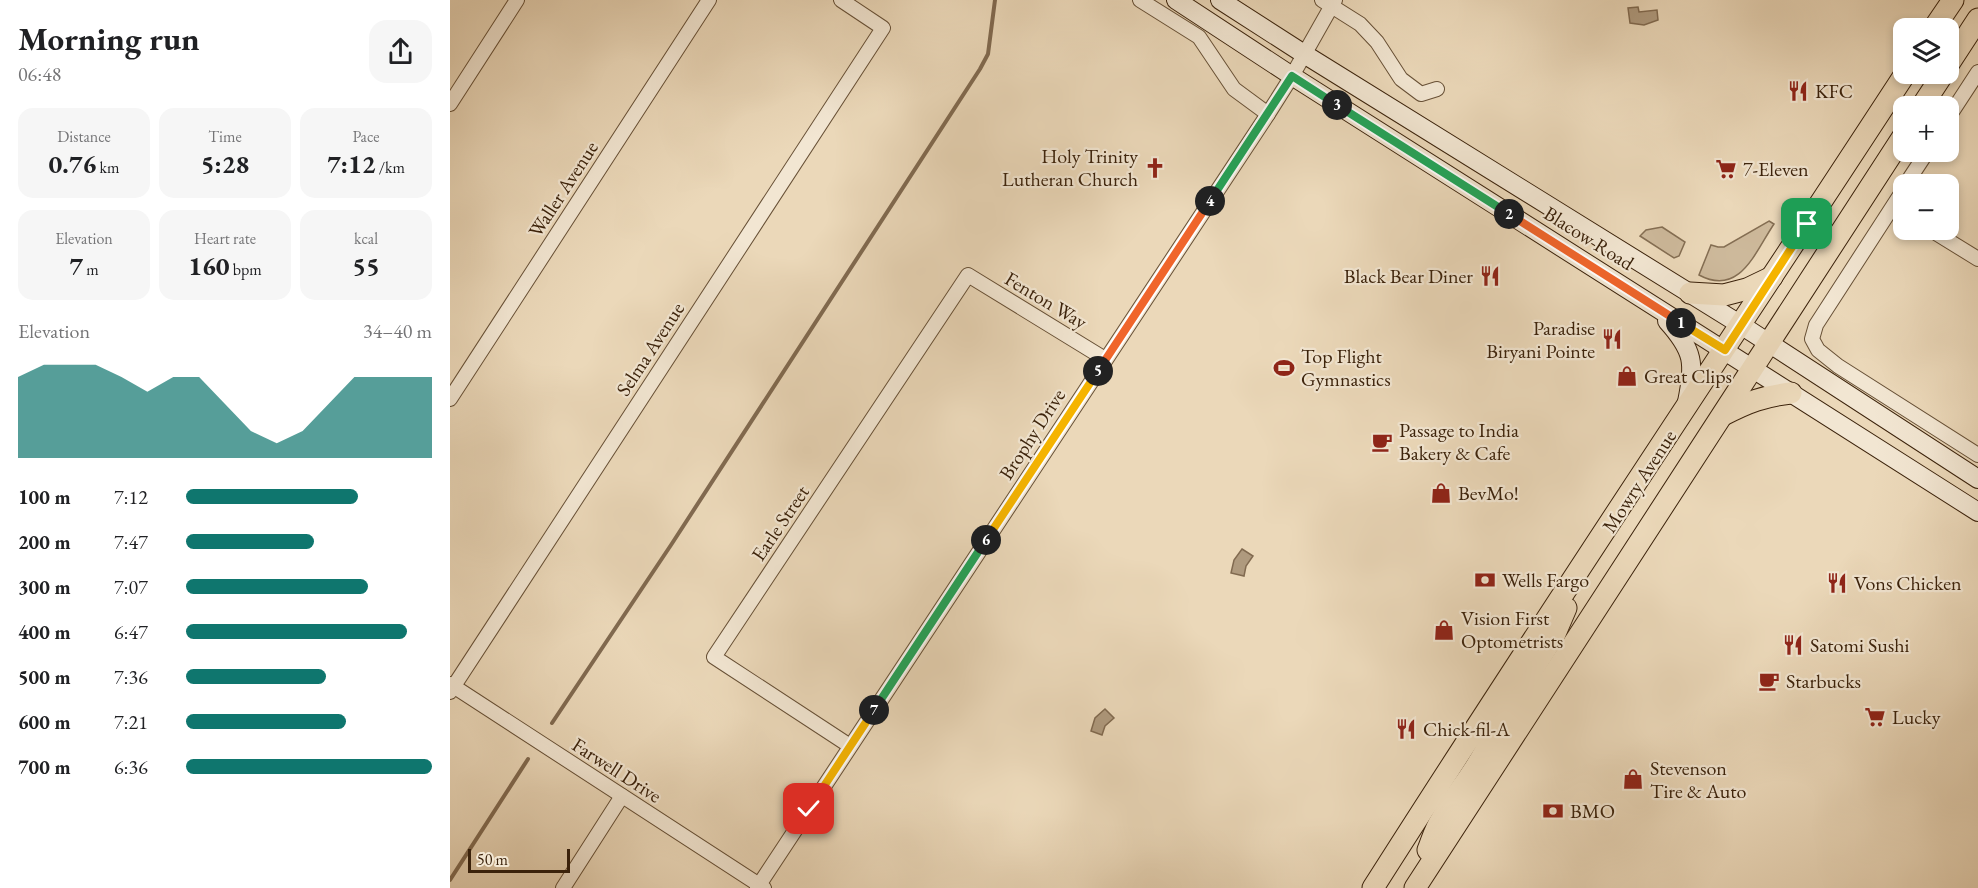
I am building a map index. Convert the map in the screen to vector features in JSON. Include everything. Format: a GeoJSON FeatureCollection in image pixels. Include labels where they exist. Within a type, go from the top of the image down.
{"type":"FeatureCollection","features":[{"type":"Feature","properties":{"kind":"main road","name":"Blacow Road"},"geometry":{"type":"LineString","coordinates":[[1176,0],[1978,513]]}},
{"type":"Feature","properties":{"kind":"main road","name":"Blacow Road"},"geometry":{"type":"LineString","coordinates":[[1220,0],[1770,343],[1978,479]]}},
{"type":"Feature","properties":{"kind":"main road"},"geometry":{"type":"LineString","coordinates":[[1941,18],[1953,0]]}},
{"type":"Feature","properties":{"kind":"main road"},"geometry":{"type":"LineString","coordinates":[[1959,48],[1978,19]]}},
{"type":"Feature","properties":{"kind":"main road","name":"Mowry Avenue"},"geometry":{"type":"LineString","coordinates":[[1373,888],[1898,84]]}},
{"type":"Feature","properties":{"kind":"main road","name":"Mowry Avenue"},"geometry":{"type":"LineString","coordinates":[[1415,888],[1893,152]]}},
{"type":"Feature","properties":{"kind":"main road"},"geometry":{"type":"LineString","coordinates":[[1690,293],[1724,295],[1747,289],[1773,276]]}},
{"type":"Feature","properties":{"kind":"main road"},"geometry":{"type":"LineString","coordinates":[[1641,298],[1683,338],[1688,350],[1692,377],[1686,409]]}},
{"type":"Feature","properties":{"kind":"main road"},"geometry":{"type":"LineString","coordinates":[[1723,415],[1749,401],[1791,393]]}},
{"type":"Feature","properties":{"kind":"main road"},"geometry":{"type":"LineString","coordinates":[[1509,742],[1503,731],[1504,715],[1554,636],[1588,558]]}},
{"type":"Feature","properties":{"kind":"main road"},"geometry":{"type":"LineString","coordinates":[[1415,888],[1441,819],[1488,746],[1495,720],[1495,712],[1490,706]]}},
{"type":"Feature","properties":{"kind":"street"},"geometry":{"type":"LineString","coordinates":[[450,104],[517,0]]}},
{"type":"Feature","properties":{"kind":"street","name":"Waller Avenue"},"geometry":{"type":"LineString","coordinates":[[450,399],[709,0]]}},
{"type":"Feature","properties":{"kind":"street","name":"Selma Avenue"},"geometry":{"type":"LineString","coordinates":[[451,687],[883,28],[841,0]]}},
{"type":"Feature","properties":{"kind":"street"},"geometry":{"type":"LineString","coordinates":[[1140,0],[1199,37],[1234,89],[1268,114]]}},
{"type":"Feature","properties":{"kind":"street"},"geometry":{"type":"LineString","coordinates":[[1330,2],[1360,24],[1377,42],[1401,79],[1421,94],[1437,89]]}},
{"type":"Feature","properties":{"kind":"street","name":"Brophy Drive"},"geometry":{"type":"LineString","coordinates":[[760,887],[850,746],[1268,114],[1292,76],[1330,2]]}},
{"type":"Feature","properties":{"kind":"street"},"geometry":{"type":"LineString","coordinates":[[1959,101],[1978,72]]}},
{"type":"Feature","properties":{"kind":"street"},"geometry":{"type":"LineString","coordinates":[[1893,216],[1816,325],[1812,339],[1818,350],[1838,366],[1978,455]]}},
{"type":"Feature","properties":{"kind":"street"},"geometry":{"type":"LineString","coordinates":[[1947,240],[1978,259]]}},
{"type":"Feature","properties":{"kind":"street","name":"Fenton Way"},"geometry":{"type":"LineString","coordinates":[[968,275],[1105,359]]}},
{"type":"Feature","properties":{"kind":"street","name":"Earle Street"},"geometry":{"type":"LineString","coordinates":[[850,746],[714,657],[968,275]]}},
{"type":"Feature","properties":{"kind":"street","name":"Farwell Drive"},"geometry":{"type":"LineString","coordinates":[[451,687],[760,887]]}},
{"type":"Feature","properties":{"kind":"street"},"geometry":{"type":"LineString","coordinates":[[563,888],[622,796]]}},
{"type":"Feature","properties":{"kind":"shaded area"},"geometry":{"type":"Polygon","coordinates":[[[1638,7],[1639,12],[1657,10],[1658,20],[1644,25],[1630,23],[1628,8],[1638,7]]]}},
{"type":"Feature","properties":{"kind":"shaded area"},"geometry":{"type":"Polygon","coordinates":[[[1769,221],[1774,224],[1753,258],[1736,276],[1725,280],[1713,280],[1699,275],[1711,245],[1724,247],[1769,221]]]}},
{"type":"Feature","properties":{"kind":"shaded area"},"geometry":{"type":"Polygon","coordinates":[[[1662,227],[1685,242],[1679,256],[1674,258],[1640,236],[1646,230],[1662,227]]]}},
{"type":"Feature","properties":{"kind":"shaded area"},"geometry":{"type":"Polygon","coordinates":[[[1242,549],[1253,556],[1246,566],[1244,576],[1231,573],[1234,560],[1242,549]]]}},
{"type":"Feature","properties":{"kind":"shaded area"},"geometry":{"type":"Polygon","coordinates":[[[1105,709],[1114,718],[1105,726],[1102,735],[1091,731],[1095,718],[1105,709]]]}},
{"type":"Feature","properties":{"kind":"waterway"},"geometry":{"type":"LineString","coordinates":[[552,723],[671,545],[980,69],[988,54],[995,0]]}},
{"type":"Feature","properties":{"kind":"waterway"},"geometry":{"type":"LineString","coordinates":[[450,880],[528,759]]}},
{"type":"Feature","properties":{"kind":"place","name":"KFC"},"geometry":{"type":"Point","coordinates":[1798,91]}},
{"type":"Feature","properties":{"kind":"place","name":"Holy Trinity Lutheran Church"},"geometry":{"type":"Point","coordinates":[1155,168]}},
{"type":"Feature","properties":{"kind":"place","name":"7-Eleven"},"geometry":{"type":"Point","coordinates":[1726,169]}},
{"type":"Feature","properties":{"kind":"place","name":"Black Bear Diner"},"geometry":{"type":"Point","coordinates":[1490,276]}},
{"type":"Feature","properties":{"kind":"place","name":"Paradise Biryani Pointe"},"geometry":{"type":"Point","coordinates":[1612,339]}},
{"type":"Feature","properties":{"kind":"place","name":"Top Flight Gymnastics"},"geometry":{"type":"Point","coordinates":[1284,368]}},
{"type":"Feature","properties":{"kind":"place","name":"Great Clips"},"geometry":{"type":"Point","coordinates":[1627,376]}},
{"type":"Feature","properties":{"kind":"place","name":"Passage to India Bakery & Cafe"},"geometry":{"type":"Point","coordinates":[1382,442]}},
{"type":"Feature","properties":{"kind":"place","name":"BevMo!"},"geometry":{"type":"Point","coordinates":[1441,493]}},
{"type":"Feature","properties":{"kind":"place","name":"Wells Fargo"},"geometry":{"type":"Point","coordinates":[1485,580]}},
{"type":"Feature","properties":{"kind":"place","name":"Vons Chicken"},"geometry":{"type":"Point","coordinates":[1837,583]}},
{"type":"Feature","properties":{"kind":"place","name":"Vision First Optometrists"},"geometry":{"type":"Point","coordinates":[1444,630]}},
{"type":"Feature","properties":{"kind":"place","name":"Satomi Sushi"},"geometry":{"type":"Point","coordinates":[1793,645]}},
{"type":"Feature","properties":{"kind":"place","name":"Starbucks"},"geometry":{"type":"Point","coordinates":[1769,681]}},
{"type":"Feature","properties":{"kind":"place","name":"Lucky"},"geometry":{"type":"Point","coordinates":[1875,717]}},
{"type":"Feature","properties":{"kind":"place","name":"Chick-fil-A"},"geometry":{"type":"Point","coordinates":[1406,729]}},
{"type":"Feature","properties":{"kind":"place","name":"Stevenson Tire & Auto"},"geometry":{"type":"Point","coordinates":[1633,779]}},
{"type":"Feature","properties":{"kind":"place","name":"BMO"},"geometry":{"type":"Point","coordinates":[1553,811]}},
{"type":"Feature","properties":{"kind":"route"},"geometry":{"type":"LineString","coordinates":[[809,809],[1292,76],[1725,350],[1807,224]]}}]}
